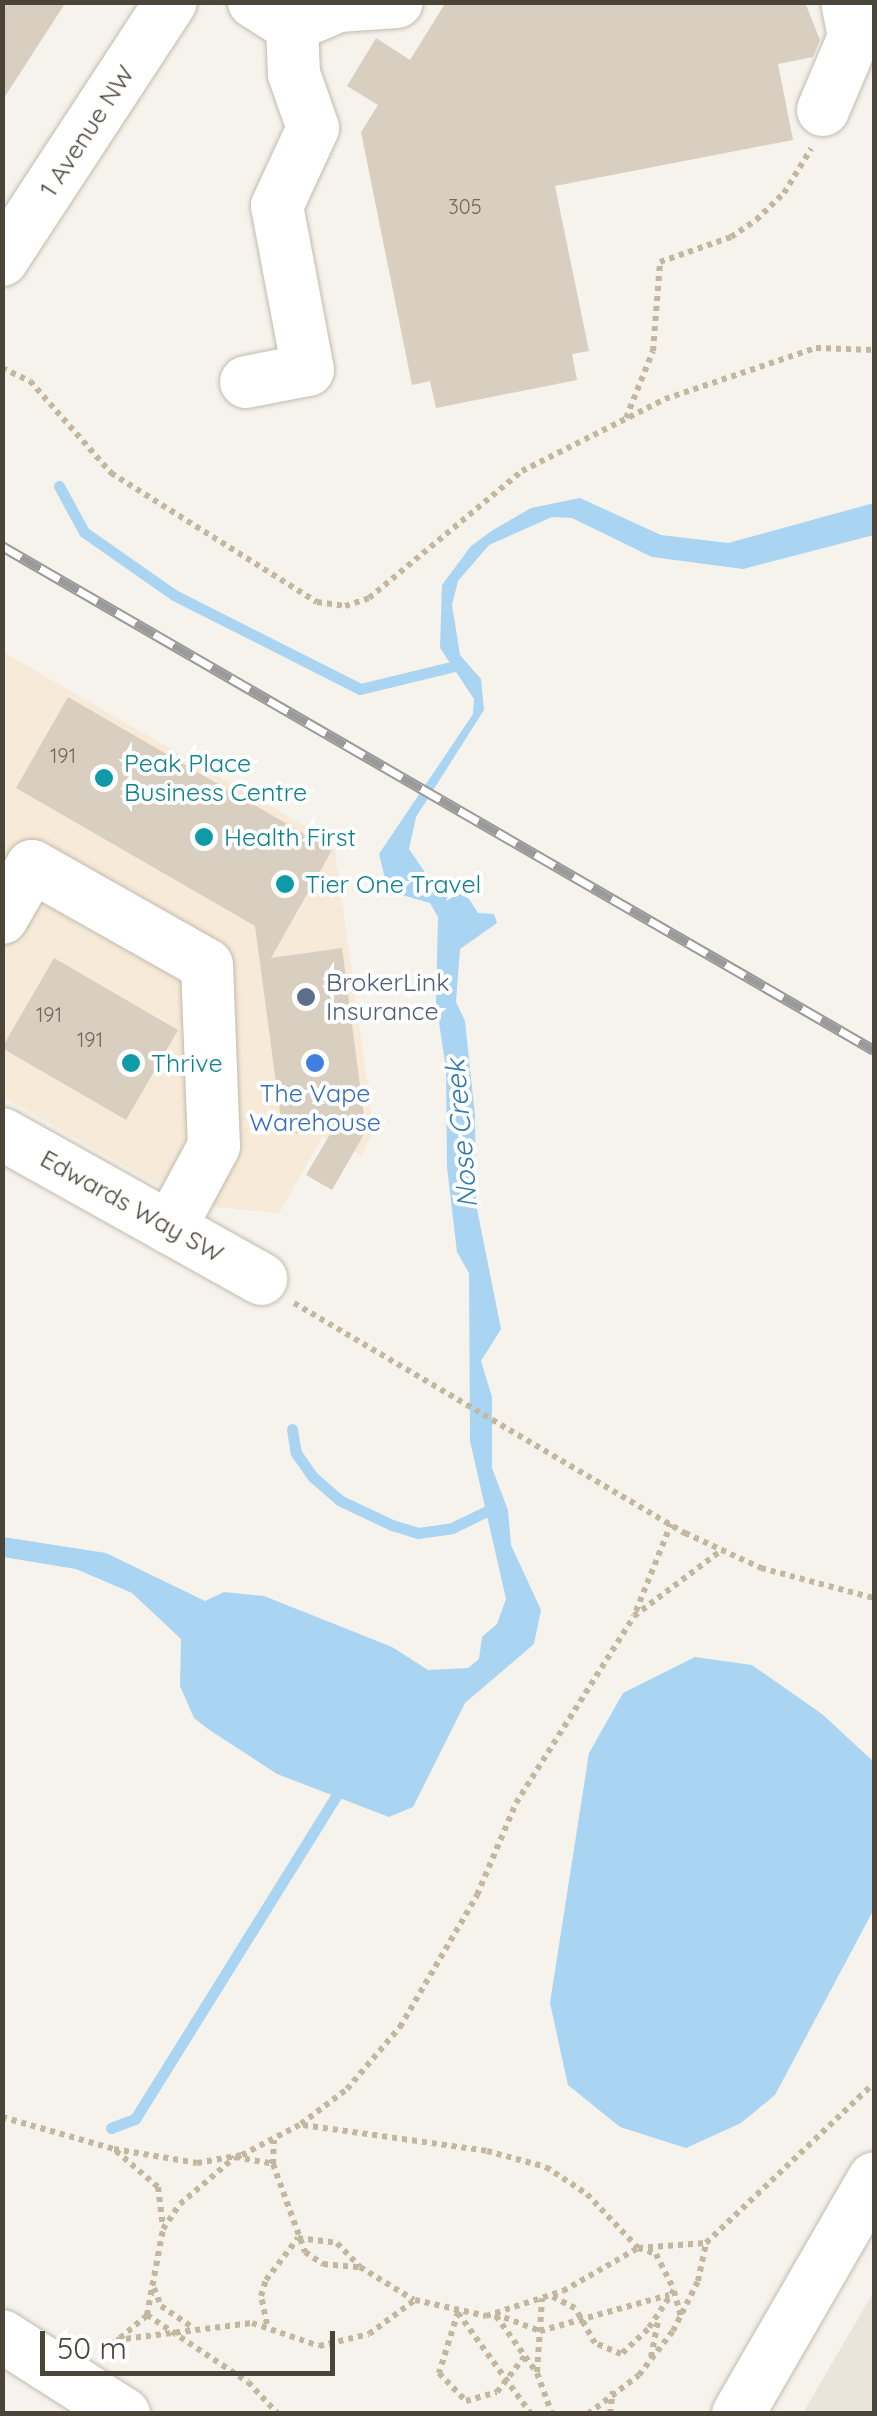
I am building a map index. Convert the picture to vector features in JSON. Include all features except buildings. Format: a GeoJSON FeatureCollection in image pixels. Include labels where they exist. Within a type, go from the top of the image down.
{"type":"FeatureCollection","features":[{"type":"Feature","properties":{"kind":"street","name":"1 Avenue NW"},"geometry":{"type":"LineString","coordinates":[[2,260],[171,2]]}},
{"type":"Feature","properties":{"kind":"street"},"geometry":{"type":"LineString","coordinates":[[246,382],[308,370],[277,206],[313,128],[273,14],[397,2]]}},
{"type":"Feature","properties":{"kind":"street"},"geometry":{"type":"LineString","coordinates":[[823,110],[854,36],[847,2]]}},
{"type":"Feature","properties":{"kind":"street"},"geometry":{"type":"LineString","coordinates":[[2,918],[32,866],[207,965],[214,1146],[170,1228]]}},
{"type":"Feature","properties":{"kind":"street","name":"Edwards Way SW"},"geometry":{"type":"LineString","coordinates":[[2,1134],[260,1279]]}},
{"type":"Feature","properties":{"kind":"street"},"geometry":{"type":"LineString","coordinates":[[738,2414],[874,2178]]}},
{"type":"Feature","properties":{"kind":"street"},"geometry":{"type":"LineString","coordinates":[[2,2336],[103,2400]]}},
{"type":"Feature","properties":{"kind":"path"},"geometry":{"type":"LineString","coordinates":[[625,419],[653,351],[660,262],[731,237],[756,220],[802,165],[823,110]]}},
{"type":"Feature","properties":{"kind":"path"},"geometry":{"type":"LineString","coordinates":[[2,368],[30,381],[111,473],[318,602],[345,606],[370,598],[522,470],[625,419],[778,358],[816,348],[874,350]]}},
{"type":"Feature","properties":{"kind":"path"},"geometry":{"type":"LineString","coordinates":[[260,1279],[434,1388],[671,1524],[762,1568],[874,1598]]}},
{"type":"Feature","properties":{"kind":"path"},"geometry":{"type":"LineString","coordinates":[[2,2117],[114,2149],[197,2162],[235,2156],[274,2139],[302,2124],[347,2089],[400,2027],[477,1895],[516,1803],[634,1616],[671,1524]]}},
{"type":"Feature","properties":{"kind":"path"},"geometry":{"type":"LineString","coordinates":[[634,1616],[722,1550]]}},
{"type":"Feature","properties":{"kind":"path"},"geometry":{"type":"LineString","coordinates":[[588,2414],[650,2360],[682,2318],[706,2243],[872,2084]]}},
{"type":"Feature","properties":{"kind":"path"},"geometry":{"type":"LineString","coordinates":[[302,2124],[402,2144],[454,2146],[546,2167],[587,2194],[638,2248],[656,2254],[682,2318]]}},
{"type":"Feature","properties":{"kind":"path"},"geometry":{"type":"LineString","coordinates":[[274,2139],[273,2164],[288,2190],[298,2238],[323,2264],[360,2267]]}},
{"type":"Feature","properties":{"kind":"path"},"geometry":{"type":"LineString","coordinates":[[103,2400],[116,2340],[147,2315],[163,2229],[158,2187],[114,2149]]}},
{"type":"Feature","properties":{"kind":"path"},"geometry":{"type":"LineString","coordinates":[[235,2156],[273,2164]]}},
{"type":"Feature","properties":{"kind":"path"},"geometry":{"type":"LineString","coordinates":[[163,2229],[180,2204],[235,2156]]}},
{"type":"Feature","properties":{"kind":"path"},"geometry":{"type":"LineString","coordinates":[[298,2238],[337,2243],[360,2267],[415,2300],[458,2312],[494,2313],[546,2297],[638,2248],[706,2243]]}},
{"type":"Feature","properties":{"kind":"path"},"geometry":{"type":"LineString","coordinates":[[267,2324],[261,2296],[266,2280],[298,2238]]}},
{"type":"Feature","properties":{"kind":"path"},"geometry":{"type":"LineString","coordinates":[[152,2283],[162,2306],[194,2328]]}},
{"type":"Feature","properties":{"kind":"path"},"geometry":{"type":"LineString","coordinates":[[650,2360],[663,2310],[672,2292]]}},
{"type":"Feature","properties":{"kind":"path"},"geometry":{"type":"LineString","coordinates":[[494,2313],[540,2332],[672,2292]]}},
{"type":"Feature","properties":{"kind":"path"},"geometry":{"type":"LineString","coordinates":[[546,2297],[575,2308],[594,2343],[621,2354],[663,2310]]}},
{"type":"Feature","properties":{"kind":"path"},"geometry":{"type":"LineString","coordinates":[[537,2373],[546,2297]]}},
{"type":"Feature","properties":{"kind":"path"},"geometry":{"type":"LineString","coordinates":[[116,2340],[194,2328],[267,2324],[291,2342],[319,2346],[369,2334],[415,2300]]}},
{"type":"Feature","properties":{"kind":"path"},"geometry":{"type":"LineString","coordinates":[[458,2312],[440,2373],[466,2401],[497,2392],[525,2356]]}},
{"type":"Feature","properties":{"kind":"path"},"geometry":{"type":"LineString","coordinates":[[458,2312],[531,2414]]}},
{"type":"Feature","properties":{"kind":"path"},"geometry":{"type":"LineString","coordinates":[[494,2313],[537,2373],[552,2414]]}},
{"type":"Feature","properties":{"kind":"path"},"geometry":{"type":"LineString","coordinates":[[147,2315],[166,2332],[248,2382],[278,2414]]}},
{"type":"Feature","properties":{"kind":"path"},"geometry":{"type":"LineString","coordinates":[[610,2414],[613,2390]]}},
{"type":"Feature","properties":{"kind":"shaded area"},"geometry":{"type":"Polygon","coordinates":[[[3,652],[334,843],[374,1131],[361,1156],[323,1136],[279,1213],[193,1205],[3,1097],[3,652]]]}},
{"type":"Feature","properties":{"kind":"shaded area"},"geometry":{"type":"Polygon","coordinates":[[[874,2291],[874,2413],[803,2413],[874,2291]]]}},
{"type":"Feature","properties":{"kind":"water","name":"Nose Creek"},"geometry":{"type":"Polygon","coordinates":[[[580,498],[661,535],[728,543],[874,503],[874,535],[743,569],[652,557],[572,518],[552,517],[489,545],[458,581],[452,605],[460,655],[481,679],[484,710],[416,817],[409,849],[429,878],[469,899],[478,913],[494,914],[497,923],[460,949],[456,1002],[465,1021],[475,1116],[476,1204],[501,1329],[481,1361],[492,1397],[492,1468],[508,1510],[511,1545],[541,1610],[534,1644],[465,1703],[413,1807],[389,1817],[277,1774],[208,1729],[194,1718],[180,1686],[181,1639],[132,1593],[76,1569],[3,1557],[3,1537],[106,1553],[205,1601],[224,1592],[264,1596],[392,1647],[428,1670],[468,1668],[479,1659],[482,1637],[497,1624],[506,1599],[470,1441],[469,1273],[457,1252],[447,1167],[446,1069],[436,1002],[438,917],[430,903],[388,891],[379,854],[473,714],[474,699],[440,648],[442,585],[471,546],[493,530],[531,508],[580,498]]]}},
{"type":"Feature","properties":{"kind":"water"},"geometry":{"type":"Polygon","coordinates":[[[695,1657],[752,1665],[822,1714],[874,1762],[874,1909],[775,2095],[741,2123],[686,2148],[620,2127],[568,2085],[550,2003],[589,1753],[623,1693],[695,1657]]]}},
{"type":"Feature","properties":{"kind":"waterway"},"geometry":{"type":"LineString","coordinates":[[59,486],[84,532],[174,595],[360,689],[459,665]]}},
{"type":"Feature","properties":{"kind":"waterway"},"geometry":{"type":"LineString","coordinates":[[292,1429],[296,1453],[313,1477],[339,1500],[392,1525],[418,1533],[452,1528],[493,1508]]}},
{"type":"Feature","properties":{"kind":"waterway"},"geometry":{"type":"LineString","coordinates":[[111,2128],[135,2119],[341,1788]]}},
{"type":"Feature","properties":{"kind":"railway"},"geometry":{"type":"LineString","coordinates":[[2,546],[874,1050]]}},
{"type":"Feature","properties":{"kind":"place","name":"Peak Place Business Centre"},"geometry":{"type":"Point","coordinates":[104,778]}},
{"type":"Feature","properties":{"kind":"place","name":"Health First"},"geometry":{"type":"Point","coordinates":[204,837]}},
{"type":"Feature","properties":{"kind":"place","name":"Tier One Travel"},"geometry":{"type":"Point","coordinates":[285,884]}},
{"type":"Feature","properties":{"kind":"place","name":"BrokerLink Insurance"},"geometry":{"type":"Point","coordinates":[306,997]}},
{"type":"Feature","properties":{"kind":"place","name":"Thrive"},"geometry":{"type":"Point","coordinates":[131,1063]}},
{"type":"Feature","properties":{"kind":"place","name":"The Vape Warehouse"},"geometry":{"type":"Point","coordinates":[315,1063]}}]}
